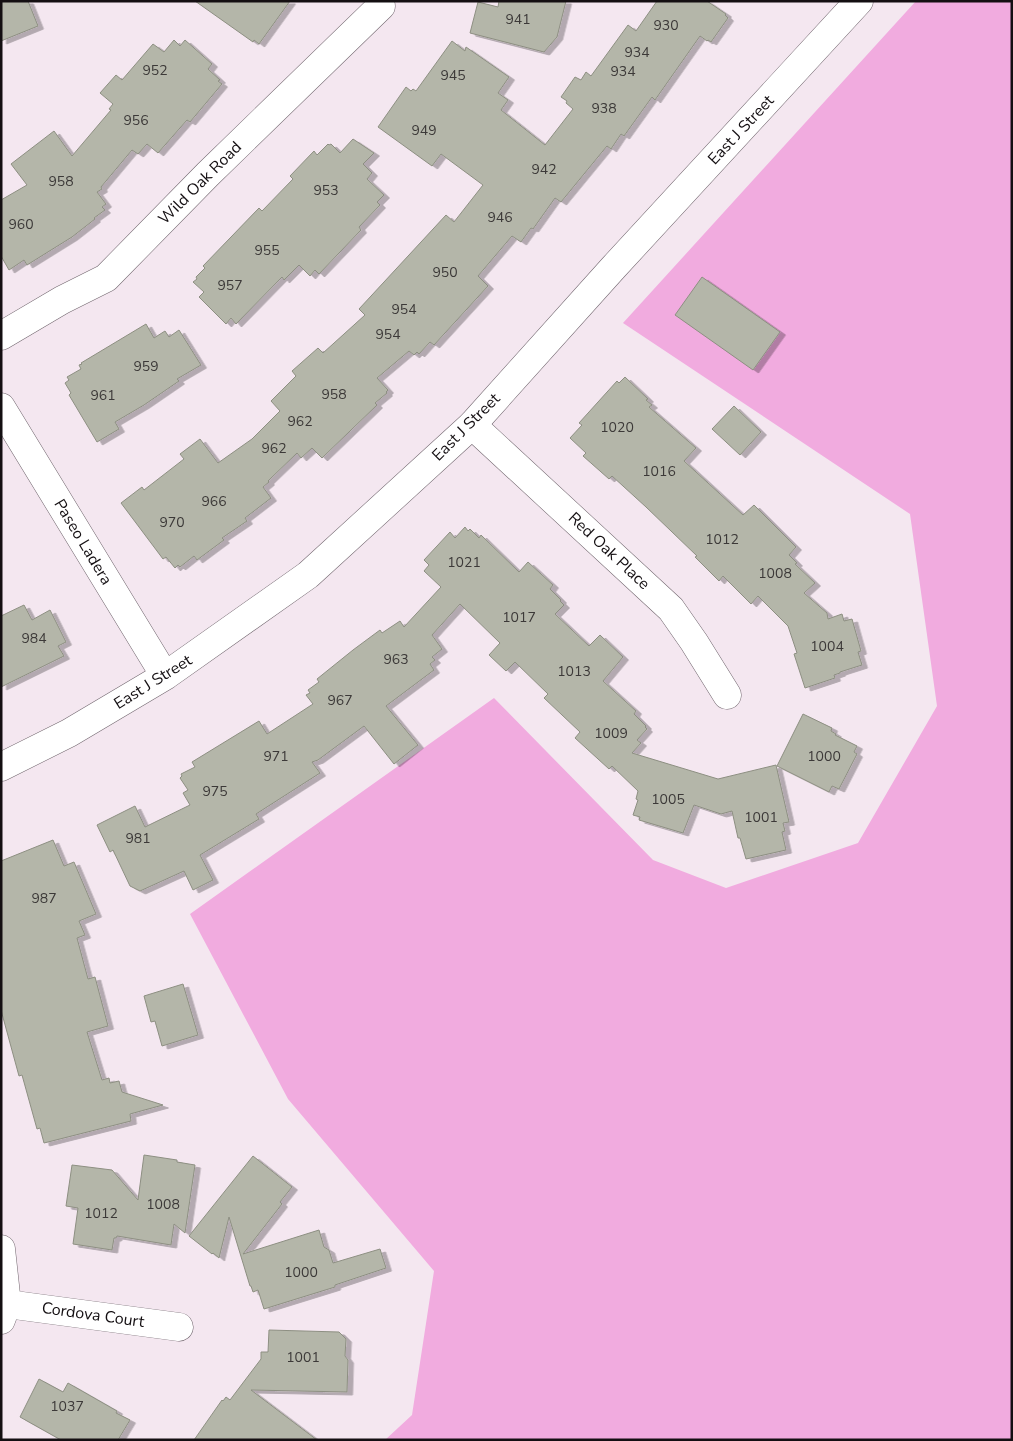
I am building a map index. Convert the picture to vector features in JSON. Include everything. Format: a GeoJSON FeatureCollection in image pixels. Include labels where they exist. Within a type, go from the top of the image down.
{"type":"FeatureCollection","features":[{"type":"Feature","properties":{"kind":"street","name":"East J Street"},"geometry":{"type":"LineString","coordinates":[[1,767],[69,733],[165,676],[308,575],[472,425],[613,268],[859,1]]}},
{"type":"Feature","properties":{"kind":"street","name":"Wild Oak Road"},"geometry":{"type":"LineString","coordinates":[[1,336],[62,300],[106,278],[208,174],[381,6]]}},
{"type":"Feature","properties":{"kind":"street","name":"Paseo Ladera"},"geometry":{"type":"LineString","coordinates":[[1,407],[165,676]]}},
{"type":"Feature","properties":{"kind":"street","name":"Red Oak Place"},"geometry":{"type":"LineString","coordinates":[[472,425],[671,609],[727,695]]}},
{"type":"Feature","properties":{"kind":"street"},"geometry":{"type":"LineString","coordinates":[[1,1249],[4,1312]]}},
{"type":"Feature","properties":{"kind":"street","name":"Cordova Court"},"geometry":{"type":"LineString","coordinates":[[4,1312],[178,1327]]}},
{"type":"Feature","properties":{"kind":"shaded area"},"geometry":{"type":"Polygon","coordinates":[[[916,1],[1012,1],[1012,1440],[385,1440],[412,1415],[434,1271],[288,1099],[190,914],[494,698],[653,860],[726,888],[858,843],[937,706],[910,514],[623,323],[916,1]]]}},
{"type":"Feature","properties":{"kind":"building"},"geometry":{"type":"Polygon","coordinates":[[[1,1],[28,1],[38,26],[1,41],[1,1]]]}},
{"type":"Feature","properties":{"kind":"building"},"geometry":{"type":"Polygon","coordinates":[[[195,1],[290,1],[259,44],[254,40],[253,42],[195,1]]]}},
{"type":"Feature","properties":{"kind":"building"},"geometry":{"type":"Polygon","coordinates":[[[499,1],[566,1],[557,37],[544,52],[470,33],[478,2],[498,7],[499,1]]]}},
{"type":"Feature","properties":{"kind":"building"},"geometry":{"type":"Polygon","coordinates":[[[657,1],[707,1],[726,14],[728,18],[711,42],[700,36],[655,100],[652,97],[624,136],[621,134],[611,149],[607,146],[561,202],[555,198],[533,229],[531,228],[521,242],[512,236],[478,276],[488,286],[434,345],[430,342],[419,354],[417,352],[414,355],[409,351],[377,378],[388,390],[387,393],[322,458],[312,448],[301,458],[297,453],[263,487],[271,498],[245,518],[247,521],[222,538],[224,540],[197,560],[194,556],[180,567],[178,565],[175,568],[166,557],[163,559],[121,503],[142,487],[144,490],[184,459],[180,454],[200,439],[218,463],[252,439],[280,411],[271,401],[296,376],[292,371],[318,348],[323,353],[365,315],[359,309],[446,215],[454,222],[483,185],[441,154],[432,166],[378,127],[406,87],[411,91],[413,89],[416,91],[452,41],[465,51],[466,47],[509,77],[498,93],[508,100],[501,110],[545,145],[573,109],[561,97],[575,77],[581,80],[586,72],[591,76],[628,25],[636,31],[657,1]]]}},
{"type":"Feature","properties":{"kind":"building"},"geometry":{"type":"Polygon","coordinates":[[[174,40],[180,46],[185,40],[212,64],[208,69],[222,84],[190,122],[187,120],[158,153],[147,144],[138,154],[132,150],[101,187],[102,189],[97,192],[106,204],[102,207],[105,210],[95,219],[72,237],[27,265],[24,260],[9,270],[1,256],[1,200],[27,185],[11,164],[54,131],[72,156],[111,110],[109,109],[113,104],[100,93],[116,75],[122,80],[153,44],[164,52],[174,40]]]}},
{"type":"Feature","properties":{"kind":"building"},"geometry":{"type":"Polygon","coordinates":[[[353,139],[374,153],[363,164],[372,173],[367,179],[384,195],[377,202],[380,205],[359,227],[361,230],[319,274],[315,270],[310,276],[299,265],[284,280],[282,277],[236,324],[231,318],[226,324],[199,297],[204,292],[193,282],[205,268],[203,266],[259,208],[262,211],[293,179],[290,176],[314,151],[317,155],[328,144],[331,144],[340,153],[353,139]]]}},
{"type":"Feature","properties":{"kind":"building"},"geometry":{"type":"Polygon","coordinates":[[[702,277],[780,332],[753,370],[675,315],[702,277]]]}},
{"type":"Feature","properties":{"kind":"building"},"geometry":{"type":"Polygon","coordinates":[[[146,324],[154,338],[165,331],[169,337],[179,330],[201,365],[177,379],[179,381],[144,405],[115,422],[119,429],[97,442],[69,395],[71,393],[65,383],[69,380],[67,377],[81,369],[79,365],[81,363],[146,324]]]}},
{"type":"Feature","properties":{"kind":"building"},"geometry":{"type":"Polygon","coordinates":[[[625,377],[648,399],[646,400],[652,405],[649,407],[696,448],[684,461],[743,515],[754,505],[796,547],[789,555],[797,563],[795,564],[815,583],[804,593],[827,613],[828,619],[842,614],[844,621],[852,619],[861,651],[858,652],[862,665],[840,672],[834,675],[835,678],[805,688],[794,654],[797,653],[788,626],[758,596],[751,604],[723,576],[719,581],[695,557],[697,556],[646,507],[612,476],[609,479],[583,456],[586,453],[570,438],[582,425],[579,423],[617,381],[619,383],[625,377]]]}},
{"type":"Feature","properties":{"kind":"building"},"geometry":{"type":"Polygon","coordinates":[[[734,406],[761,432],[740,455],[712,429],[734,406]]]}},
{"type":"Feature","properties":{"kind":"building"},"geometry":{"type":"Polygon","coordinates":[[[465,527],[468,531],[470,529],[479,538],[481,535],[519,572],[528,562],[553,585],[550,589],[564,605],[555,614],[589,646],[600,635],[623,657],[603,681],[636,711],[634,714],[646,726],[647,729],[637,740],[641,743],[632,753],[718,779],[776,765],[789,822],[783,823],[785,831],[782,832],[786,850],[746,859],[740,838],[738,838],[732,811],[721,814],[694,805],[683,833],[639,820],[640,817],[633,815],[638,800],[636,799],[638,791],[612,766],[609,769],[575,738],[580,732],[544,698],[548,694],[515,662],[506,671],[489,655],[500,643],[460,604],[432,635],[442,649],[432,657],[435,660],[430,664],[434,670],[386,706],[418,745],[394,764],[364,726],[318,760],[312,762],[320,773],[256,814],[259,819],[200,855],[213,880],[193,890],[184,871],[140,891],[130,886],[113,850],[110,852],[97,825],[135,806],[145,827],[190,805],[183,793],[188,790],[180,778],[181,774],[195,767],[192,762],[259,721],[267,734],[313,704],[306,695],[310,693],[308,690],[319,682],[317,679],[353,650],[380,630],[382,633],[400,621],[404,627],[441,587],[424,571],[429,565],[424,560],[450,532],[455,538],[465,527]]]}},
{"type":"Feature","properties":{"kind":"building"},"geometry":{"type":"Polygon","coordinates":[[[24,605],[32,620],[50,610],[66,642],[58,646],[64,656],[1,687],[1,616],[24,605]]]}},
{"type":"Feature","properties":{"kind":"building"},"geometry":{"type":"Polygon","coordinates":[[[803,714],[832,728],[831,731],[835,735],[857,746],[854,752],[857,754],[839,789],[832,786],[829,792],[777,766],[803,714]]]}},
{"type":"Feature","properties":{"kind":"building"},"geometry":{"type":"Polygon","coordinates":[[[53,840],[64,866],[74,862],[96,914],[79,921],[85,935],[77,938],[88,979],[95,977],[108,1026],[87,1032],[102,1080],[109,1078],[110,1083],[119,1081],[122,1092],[163,1105],[130,1114],[131,1121],[44,1143],[40,1128],[37,1129],[22,1075],[19,1076],[1,1010],[1,861],[53,840]]]}},
{"type":"Feature","properties":{"kind":"building"},"geometry":{"type":"Polygon","coordinates":[[[183,984],[198,1035],[162,1046],[155,1021],[151,1022],[144,996],[183,984]]]}},
{"type":"Feature","properties":{"kind":"building"},"geometry":{"type":"Polygon","coordinates":[[[144,1155],[195,1165],[185,1233],[174,1224],[171,1245],[117,1236],[114,1238],[112,1250],[73,1244],[78,1208],[66,1206],[72,1165],[112,1170],[138,1200],[144,1155]]]}},
{"type":"Feature","properties":{"kind":"building"},"geometry":{"type":"Polygon","coordinates":[[[253,1156],[292,1187],[280,1202],[282,1204],[243,1254],[319,1230],[324,1247],[329,1250],[333,1263],[380,1249],[386,1268],[335,1285],[335,1287],[264,1309],[258,1290],[253,1292],[250,1286],[229,1217],[219,1258],[189,1236],[253,1156]]]}},
{"type":"Feature","properties":{"kind":"building"},"geometry":{"type":"Polygon","coordinates":[[[269,1330],[339,1332],[346,1339],[345,1356],[348,1360],[347,1392],[251,1390],[317,1440],[194,1440],[222,1400],[226,1397],[230,1400],[261,1359],[261,1352],[268,1352],[269,1330]]]}},
{"type":"Feature","properties":{"kind":"building"},"geometry":{"type":"Polygon","coordinates":[[[39,1379],[63,1392],[68,1383],[130,1420],[118,1440],[61,1440],[20,1417],[39,1379]]]}}]}
